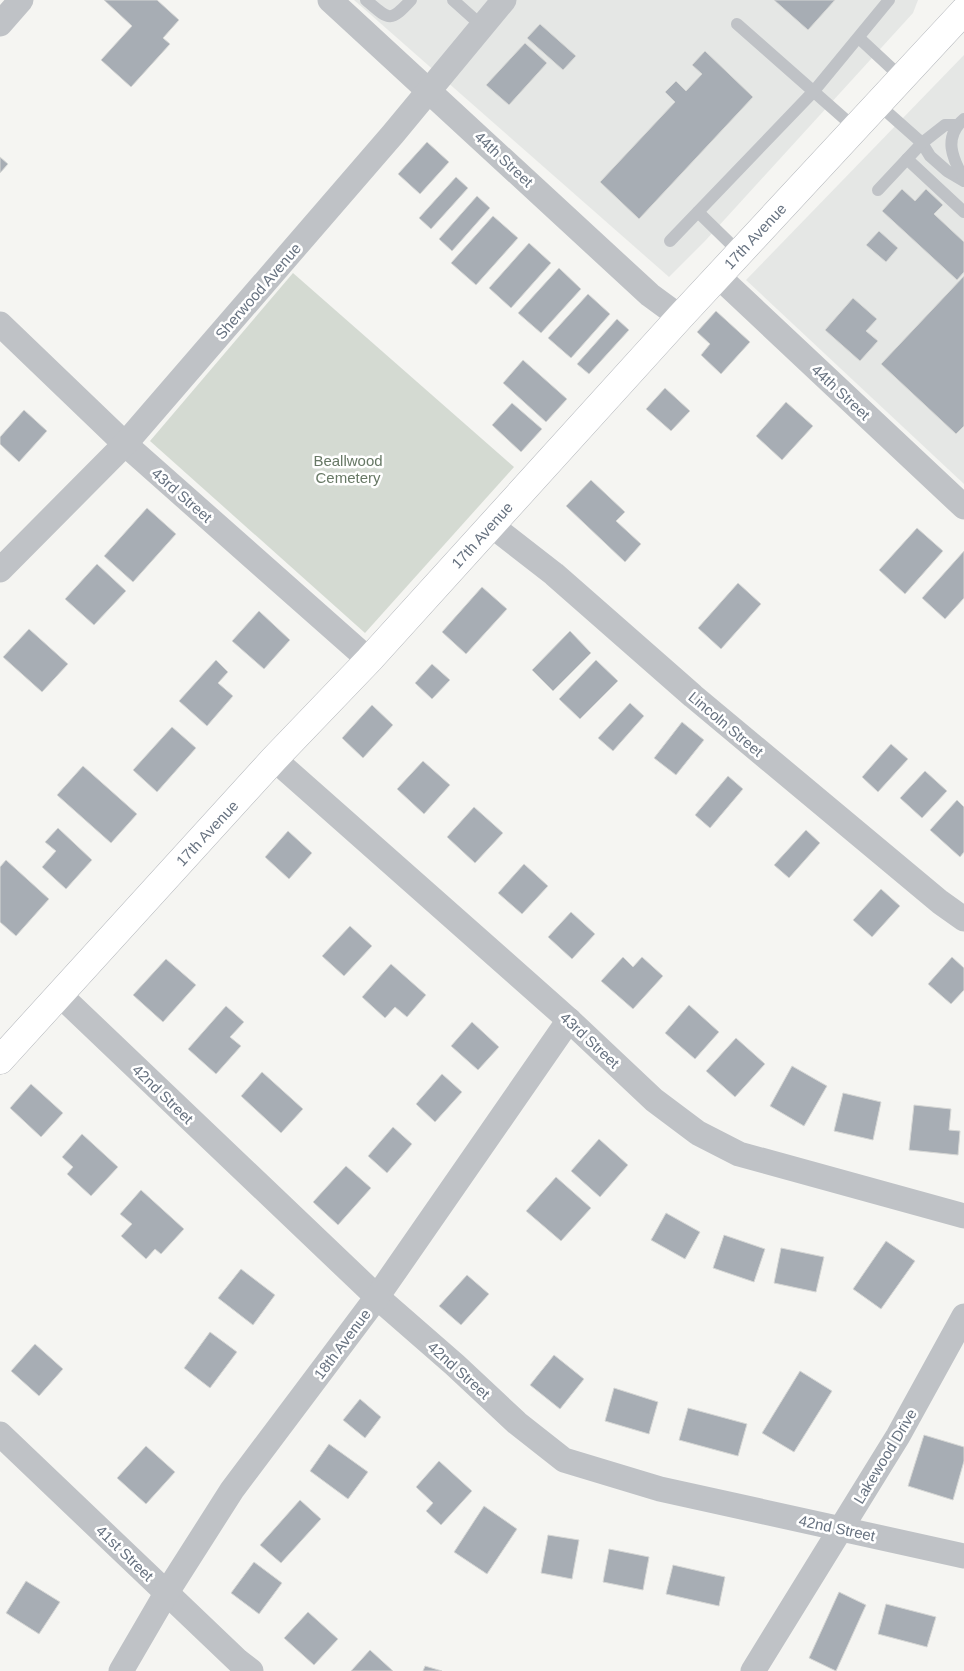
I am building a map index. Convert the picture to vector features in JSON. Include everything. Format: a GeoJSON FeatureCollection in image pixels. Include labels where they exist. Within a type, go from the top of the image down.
{"type":"FeatureCollection","features":[{"type":"Feature","properties":{"kind":"street"},"geometry":{"type":"LineString","coordinates":[[0,24],[21,0]]}},
{"type":"Feature","properties":{"kind":"street","name":"Sherwood Avenue"},"geometry":{"type":"LineString","coordinates":[[0,570],[125,444],[504,0]]}},
{"type":"Feature","properties":{"kind":"street","name":"44th Street"},"geometry":{"type":"LineString","coordinates":[[341,4],[429,90],[650,295],[680,317]]}},
{"type":"Feature","properties":{"kind":"street","name":"17th Avenue"},"geometry":{"type":"LineString","coordinates":[[0,1060],[274,759],[369,660],[680,317],[964,11]]}},
{"type":"Feature","properties":{"kind":"street","name":"44th Street"},"geometry":{"type":"LineString","coordinates":[[718,276],[964,507]]}},
{"type":"Feature","properties":{"kind":"street","name":"43rd Street"},"geometry":{"type":"LineString","coordinates":[[0,324],[125,444],[369,660]]}},
{"type":"Feature","properties":{"kind":"street","name":"Lincoln Street"},"geometry":{"type":"LineString","coordinates":[[491,525],[554,574],[693,696],[940,902],[964,919]]}},
{"type":"Feature","properties":{"kind":"street","name":"43rd Street"},"geometry":{"type":"LineString","coordinates":[[274,759],[569,1020],[654,1100],[698,1133],[739,1154],[964,1216]]}},
{"type":"Feature","properties":{"kind":"street","name":"42nd Street"},"geometry":{"type":"LineString","coordinates":[[59,994],[377,1298],[455,1364],[516,1422],[564,1460],[660,1489],[964,1556]]}},
{"type":"Feature","properties":{"kind":"street","name":"18th Avenue"},"geometry":{"type":"LineString","coordinates":[[122,1671],[167,1592],[232,1490],[377,1298],[569,1020]]}},
{"type":"Feature","properties":{"kind":"street","name":"Lakewood Drive"},"geometry":{"type":"LineString","coordinates":[[753,1671],[898,1436],[964,1316]]}},
{"type":"Feature","properties":{"kind":"street","name":"41st Street"},"geometry":{"type":"LineString","coordinates":[[0,1434],[251,1671]]}},
{"type":"Feature","properties":{"kind":"lane"},"geometry":{"type":"LineString","coordinates":[[366,0],[381,14],[390,17],[397,16],[411,0]]}},
{"type":"Feature","properties":{"kind":"lane"},"geometry":{"type":"LineString","coordinates":[[453,0],[482,26]]}},
{"type":"Feature","properties":{"kind":"lane"},"geometry":{"type":"LineString","coordinates":[[670,241],[814,91],[889,0]]}},
{"type":"Feature","properties":{"kind":"lane"},"geometry":{"type":"LineString","coordinates":[[737,24],[855,128]]}},
{"type":"Feature","properties":{"kind":"lane"},"geometry":{"type":"LineString","coordinates":[[858,38],[902,78]]}},
{"type":"Feature","properties":{"kind":"lane"},"geometry":{"type":"LineString","coordinates":[[878,104],[922,143],[930,156],[947,171],[964,180]]}},
{"type":"Feature","properties":{"kind":"lane"},"geometry":{"type":"LineString","coordinates":[[878,190],[922,143],[945,125],[961,122]]}},
{"type":"Feature","properties":{"kind":"lane"},"geometry":{"type":"LineString","coordinates":[[961,122],[951,141],[951,152],[964,180]]}},
{"type":"Feature","properties":{"kind":"lane"},"geometry":{"type":"LineString","coordinates":[[907,159],[964,212]]}},
{"type":"Feature","properties":{"kind":"lane"},"geometry":{"type":"LineString","coordinates":[[698,212],[740,253]]}},
{"type":"Feature","properties":{"kind":"shaded area"},"geometry":{"type":"Polygon","coordinates":[[[354,0],[918,0],[913,13],[705,241],[669,277],[354,0]]]}},
{"type":"Feature","properties":{"kind":"shaded area"},"geometry":{"type":"Polygon","coordinates":[[[964,55],[964,484],[746,280],[964,55]]]}},
{"type":"Feature","properties":{"kind":"green space","name":"Beallwood Cemetery"},"geometry":{"type":"Polygon","coordinates":[[[293,273],[514,467],[365,633],[150,441],[293,273]]]}},
{"type":"Feature","properties":{"kind":"building"},"geometry":{"type":"Polygon","coordinates":[[[104,0],[157,0],[179,20],[163,38],[170,44],[131,87],[101,60],[132,26],[104,0]]]}},
{"type":"Feature","properties":{"kind":"building"},"geometry":{"type":"Polygon","coordinates":[[[774,0],[835,0],[808,30],[774,0]]]}},
{"type":"Feature","properties":{"kind":"building"},"geometry":{"type":"Polygon","coordinates":[[[540,24],[576,56],[563,70],[527,38],[540,24]]]}},
{"type":"Feature","properties":{"kind":"building"},"geometry":{"type":"Polygon","coordinates":[[[525,43],[547,63],[509,105],[486,85],[525,43]]]}},
{"type":"Feature","properties":{"kind":"building"},"geometry":{"type":"Polygon","coordinates":[[[705,51],[753,97],[639,219],[600,182],[675,102],[665,92],[676,81],[686,91],[702,74],[692,65],[705,51]]]}},
{"type":"Feature","properties":{"kind":"building"},"geometry":{"type":"Polygon","coordinates":[[[427,142],[449,162],[420,194],[398,174],[427,142]]]}},
{"type":"Feature","properties":{"kind":"building"},"geometry":{"type":"Polygon","coordinates":[[[0,157],[8,164],[0,173],[0,157]]]}},
{"type":"Feature","properties":{"kind":"building"},"geometry":{"type":"Polygon","coordinates":[[[456,177],[468,188],[431,229],[419,218],[456,177]]]}},
{"type":"Feature","properties":{"kind":"building"},"geometry":{"type":"Polygon","coordinates":[[[902,189],[915,201],[926,189],[943,205],[934,214],[964,242],[964,272],[957,280],[882,211],[902,189]]]}},
{"type":"Feature","properties":{"kind":"building"},"geometry":{"type":"Polygon","coordinates":[[[477,196],[490,208],[452,251],[439,239],[477,196]]]}},
{"type":"Feature","properties":{"kind":"building"},"geometry":{"type":"Polygon","coordinates":[[[493,216],[518,238],[476,285],[451,263],[493,216]]]}},
{"type":"Feature","properties":{"kind":"building"},"geometry":{"type":"Polygon","coordinates":[[[879,231],[898,248],[886,262],[866,245],[879,231]]]}},
{"type":"Feature","properties":{"kind":"building"},"geometry":{"type":"Polygon","coordinates":[[[529,243],[551,263],[511,308],[489,288],[529,243]]]}},
{"type":"Feature","properties":{"kind":"building"},"geometry":{"type":"Polygon","coordinates":[[[559,268],[581,289],[541,333],[518,313],[559,268]]]}},
{"type":"Feature","properties":{"kind":"building"},"geometry":{"type":"Polygon","coordinates":[[[964,276],[964,426],[956,434],[881,364],[964,276]]]}},
{"type":"Feature","properties":{"kind":"building"},"geometry":{"type":"Polygon","coordinates":[[[588,294],[610,314],[571,358],[548,338],[588,294]]]}},
{"type":"Feature","properties":{"kind":"building"},"geometry":{"type":"Polygon","coordinates":[[[853,298],[877,319],[866,331],[878,341],[860,361],[825,330],[853,298]]]}},
{"type":"Feature","properties":{"kind":"building"},"geometry":{"type":"Polygon","coordinates":[[[716,311],[750,342],[721,374],[701,355],[710,344],[697,332],[716,311]]]}},
{"type":"Feature","properties":{"kind":"building"},"geometry":{"type":"Polygon","coordinates":[[[617,319],[629,330],[589,374],[577,364],[617,319]]]}},
{"type":"Feature","properties":{"kind":"building"},"geometry":{"type":"Polygon","coordinates":[[[523,360],[567,399],[546,422],[503,383],[523,360]]]}},
{"type":"Feature","properties":{"kind":"building"},"geometry":{"type":"Polygon","coordinates":[[[665,388],[690,411],[671,431],[646,409],[665,388]]]}},
{"type":"Feature","properties":{"kind":"building"},"geometry":{"type":"Polygon","coordinates":[[[786,402],[813,426],[782,460],[756,436],[786,402]]]}},
{"type":"Feature","properties":{"kind":"building"},"geometry":{"type":"Polygon","coordinates":[[[512,403],[542,429],[521,452],[492,425],[512,403]]]}},
{"type":"Feature","properties":{"kind":"building"},"geometry":{"type":"Polygon","coordinates":[[[24,410],[47,431],[19,462],[0,444],[0,437],[24,410]]]}},
{"type":"Feature","properties":{"kind":"building"},"geometry":{"type":"Polygon","coordinates":[[[591,480],[625,512],[616,521],[641,544],[625,562],[566,506],[591,480]]]}},
{"type":"Feature","properties":{"kind":"building"},"geometry":{"type":"Polygon","coordinates":[[[147,508],[176,534],[133,582],[104,556],[147,508]]]}},
{"type":"Feature","properties":{"kind":"building"},"geometry":{"type":"Polygon","coordinates":[[[917,528],[943,551],[905,594],[879,570],[917,528]]]}},
{"type":"Feature","properties":{"kind":"building"},"geometry":{"type":"Polygon","coordinates":[[[964,551],[964,598],[945,619],[922,598],[964,551]]]}},
{"type":"Feature","properties":{"kind":"building"},"geometry":{"type":"Polygon","coordinates":[[[97,564],[126,591],[94,625],[65,599],[97,564]]]}},
{"type":"Feature","properties":{"kind":"building"},"geometry":{"type":"Polygon","coordinates":[[[738,583],[761,604],[721,649],[698,628],[738,583]]]}},
{"type":"Feature","properties":{"kind":"building"},"geometry":{"type":"Polygon","coordinates":[[[482,587],[507,609],[466,654],[442,632],[482,587]]]}},
{"type":"Feature","properties":{"kind":"building"},"geometry":{"type":"Polygon","coordinates":[[[259,611],[290,640],[264,669],[232,641],[259,611]]]}},
{"type":"Feature","properties":{"kind":"building"},"geometry":{"type":"Polygon","coordinates":[[[29,629],[68,664],[42,692],[3,657],[29,629]]]}},
{"type":"Feature","properties":{"kind":"building"},"geometry":{"type":"Polygon","coordinates":[[[570,631],[591,653],[553,691],[532,670],[570,631]]]}},
{"type":"Feature","properties":{"kind":"building"},"geometry":{"type":"Polygon","coordinates":[[[216,660],[228,672],[218,683],[233,696],[207,726],[179,701],[216,660]]]}},
{"type":"Feature","properties":{"kind":"building"},"geometry":{"type":"Polygon","coordinates":[[[596,660],[618,681],[580,719],[559,699],[596,660]]]}},
{"type":"Feature","properties":{"kind":"building"},"geometry":{"type":"Polygon","coordinates":[[[432,664],[450,680],[432,699],[415,683],[432,664]]]}},
{"type":"Feature","properties":{"kind":"building"},"geometry":{"type":"Polygon","coordinates":[[[630,703],[644,716],[613,751],[598,738],[630,703]]]}},
{"type":"Feature","properties":{"kind":"building"},"geometry":{"type":"Polygon","coordinates":[[[372,705],[393,725],[363,758],[342,738],[372,705]]]}},
{"type":"Feature","properties":{"kind":"building"},"geometry":{"type":"Polygon","coordinates":[[[682,722],[704,740],[676,775],[654,758],[682,722]]]}},
{"type":"Feature","properties":{"kind":"building"},"geometry":{"type":"Polygon","coordinates":[[[172,727],[196,748],[157,792],[133,770],[172,727]]]}},
{"type":"Feature","properties":{"kind":"building"},"geometry":{"type":"Polygon","coordinates":[[[891,744],[908,759],[878,792],[862,777],[891,744]]]}},
{"type":"Feature","properties":{"kind":"building"},"geometry":{"type":"Polygon","coordinates":[[[423,761],[450,785],[424,814],[397,789],[423,761]]]}},
{"type":"Feature","properties":{"kind":"building"},"geometry":{"type":"Polygon","coordinates":[[[83,766],[137,814],[111,843],[57,795],[83,766]]]}},
{"type":"Feature","properties":{"kind":"building"},"geometry":{"type":"Polygon","coordinates":[[[925,771],[947,791],[922,818],[900,798],[925,771]]]}},
{"type":"Feature","properties":{"kind":"building"},"geometry":{"type":"Polygon","coordinates":[[[728,776],[743,789],[710,828],[695,815],[728,776]]]}},
{"type":"Feature","properties":{"kind":"building"},"geometry":{"type":"Polygon","coordinates":[[[957,800],[964,807],[964,852],[960,857],[930,830],[957,800]]]}},
{"type":"Feature","properties":{"kind":"building"},"geometry":{"type":"Polygon","coordinates":[[[474,807],[503,833],[475,863],[447,837],[474,807]]]}},
{"type":"Feature","properties":{"kind":"building"},"geometry":{"type":"Polygon","coordinates":[[[58,828],[92,860],[66,889],[42,867],[56,851],[45,842],[58,828]]]}},
{"type":"Feature","properties":{"kind":"building"},"geometry":{"type":"Polygon","coordinates":[[[806,830],[820,843],[789,878],[774,865],[806,830]]]}},
{"type":"Feature","properties":{"kind":"building"},"geometry":{"type":"Polygon","coordinates":[[[288,831],[312,853],[289,879],[265,857],[288,831]]]}},
{"type":"Feature","properties":{"kind":"building"},"geometry":{"type":"Polygon","coordinates":[[[6,860],[49,899],[16,936],[0,922],[0,867],[6,860]]]}},
{"type":"Feature","properties":{"kind":"building"},"geometry":{"type":"Polygon","coordinates":[[[524,864],[548,886],[522,914],[498,893],[524,864]]]}},
{"type":"Feature","properties":{"kind":"building"},"geometry":{"type":"Polygon","coordinates":[[[881,889],[900,906],[872,937],[853,920],[881,889]]]}},
{"type":"Feature","properties":{"kind":"building"},"geometry":{"type":"Polygon","coordinates":[[[571,912],[595,934],[572,959],[548,937],[571,912]]]}},
{"type":"Feature","properties":{"kind":"building"},"geometry":{"type":"Polygon","coordinates":[[[350,926],[372,946],[344,976],[322,956],[350,926]]]}},
{"type":"Feature","properties":{"kind":"building"},"geometry":{"type":"Polygon","coordinates":[[[623,957],[633,967],[642,957],[663,976],[633,1009],[601,981],[623,957]]]}},
{"type":"Feature","properties":{"kind":"building"},"geometry":{"type":"Polygon","coordinates":[[[952,957],[964,968],[964,990],[951,1004],[928,984],[952,957]]]}},
{"type":"Feature","properties":{"kind":"building"},"geometry":{"type":"Polygon","coordinates":[[[166,959],[196,985],[163,1022],[133,995],[166,959]]]}},
{"type":"Feature","properties":{"kind":"building"},"geometry":{"type":"Polygon","coordinates":[[[391,964],[426,995],[407,1017],[395,1007],[385,1018],[362,997],[391,964]]]}},
{"type":"Feature","properties":{"kind":"building"},"geometry":{"type":"Polygon","coordinates":[[[689,1005],[719,1032],[695,1059],[665,1033],[689,1005]]]}},
{"type":"Feature","properties":{"kind":"building"},"geometry":{"type":"Polygon","coordinates":[[[226,1006],[244,1022],[230,1037],[241,1046],[216,1074],[188,1049],[226,1006]]]}},
{"type":"Feature","properties":{"kind":"building"},"geometry":{"type":"Polygon","coordinates":[[[472,1022],[499,1047],[478,1070],[451,1046],[472,1022]]]}},
{"type":"Feature","properties":{"kind":"building"},"geometry":{"type":"Polygon","coordinates":[[[736,1038],[765,1064],[735,1097],[706,1071],[736,1038]]]}},
{"type":"Feature","properties":{"kind":"building"},"geometry":{"type":"Polygon","coordinates":[[[792,1066],[827,1086],[804,1126],[770,1106],[792,1066]]]}},
{"type":"Feature","properties":{"kind":"building"},"geometry":{"type":"Polygon","coordinates":[[[262,1072],[303,1109],[281,1133],[241,1096],[262,1072]]]}},
{"type":"Feature","properties":{"kind":"building"},"geometry":{"type":"Polygon","coordinates":[[[442,1074],[462,1092],[435,1122],[416,1104],[442,1074]]]}},
{"type":"Feature","properties":{"kind":"building"},"geometry":{"type":"Polygon","coordinates":[[[31,1084],[63,1113],[41,1137],[10,1108],[31,1084]]]}},
{"type":"Feature","properties":{"kind":"building"},"geometry":{"type":"Polygon","coordinates":[[[843,1093],[881,1102],[873,1140],[834,1131],[843,1093]]]}},
{"type":"Feature","properties":{"kind":"building"},"geometry":{"type":"Polygon","coordinates":[[[914,1105],[951,1109],[949,1130],[960,1131],[958,1155],[909,1150],[914,1105]]]}},
{"type":"Feature","properties":{"kind":"building"},"geometry":{"type":"Polygon","coordinates":[[[393,1127],[412,1144],[387,1173],[368,1156],[393,1127]]]}},
{"type":"Feature","properties":{"kind":"building"},"geometry":{"type":"Polygon","coordinates":[[[82,1134],[118,1167],[91,1196],[67,1174],[73,1167],[62,1157],[82,1134]]]}},
{"type":"Feature","properties":{"kind":"building"},"geometry":{"type":"Polygon","coordinates":[[[599,1139],[628,1165],[600,1197],[571,1171],[599,1139]]]}},
{"type":"Feature","properties":{"kind":"building"},"geometry":{"type":"Polygon","coordinates":[[[346,1166],[371,1188],[338,1225],[313,1202],[346,1166]]]}},
{"type":"Feature","properties":{"kind":"building"},"geometry":{"type":"Polygon","coordinates":[[[556,1177],[591,1208],[561,1241],[526,1211],[556,1177]]]}},
{"type":"Feature","properties":{"kind":"building"},"geometry":{"type":"Polygon","coordinates":[[[141,1190],[184,1229],[161,1254],[155,1249],[146,1259],[121,1236],[132,1224],[120,1214],[141,1190]]]}},
{"type":"Feature","properties":{"kind":"building"},"geometry":{"type":"Polygon","coordinates":[[[666,1213],[700,1232],[685,1259],[651,1240],[666,1213]]]}},
{"type":"Feature","properties":{"kind":"building"},"geometry":{"type":"Polygon","coordinates":[[[724,1235],[765,1249],[754,1282],[713,1268],[724,1235]]]}},
{"type":"Feature","properties":{"kind":"building"},"geometry":{"type":"Polygon","coordinates":[[[886,1241],[915,1261],[881,1309],[853,1289],[886,1241]]]}},
{"type":"Feature","properties":{"kind":"building"},"geometry":{"type":"Polygon","coordinates":[[[781,1248],[824,1257],[816,1292],[774,1283],[781,1248]]]}},
{"type":"Feature","properties":{"kind":"building"},"geometry":{"type":"Polygon","coordinates":[[[241,1269],[275,1295],[253,1325],[218,1298],[241,1269]]]}},
{"type":"Feature","properties":{"kind":"building"},"geometry":{"type":"Polygon","coordinates":[[[467,1275],[489,1294],[461,1325],[439,1306],[467,1275]]]}},
{"type":"Feature","properties":{"kind":"building"},"geometry":{"type":"Polygon","coordinates":[[[210,1332],[237,1352],[210,1388],[184,1368],[210,1332]]]}},
{"type":"Feature","properties":{"kind":"building"},"geometry":{"type":"Polygon","coordinates":[[[35,1344],[63,1369],[39,1396],[11,1371],[35,1344]]]}},
{"type":"Feature","properties":{"kind":"building"},"geometry":{"type":"Polygon","coordinates":[[[554,1355],[584,1379],[560,1409],[530,1385],[554,1355]]]}},
{"type":"Feature","properties":{"kind":"building"},"geometry":{"type":"Polygon","coordinates":[[[800,1371],[832,1391],[794,1452],[762,1433],[800,1371]]]}},
{"type":"Feature","properties":{"kind":"building"},"geometry":{"type":"Polygon","coordinates":[[[614,1388],[658,1402],[649,1434],[605,1421],[614,1388]]]}},
{"type":"Feature","properties":{"kind":"building"},"geometry":{"type":"Polygon","coordinates":[[[360,1399],[381,1417],[365,1438],[343,1420],[360,1399]]]}},
{"type":"Feature","properties":{"kind":"building"},"geometry":{"type":"Polygon","coordinates":[[[688,1408],[747,1424],[738,1456],[679,1440],[688,1408]]]}},
{"type":"Feature","properties":{"kind":"building"},"geometry":{"type":"Polygon","coordinates":[[[924,1435],[964,1447],[964,1461],[953,1500],[908,1486],[924,1435]]]}},
{"type":"Feature","properties":{"kind":"building"},"geometry":{"type":"Polygon","coordinates":[[[329,1444],[368,1472],[348,1499],[310,1471],[329,1444]]]}},
{"type":"Feature","properties":{"kind":"building"},"geometry":{"type":"Polygon","coordinates":[[[146,1446],[175,1472],[146,1504],[117,1478],[146,1446]]]}},
{"type":"Feature","properties":{"kind":"building"},"geometry":{"type":"Polygon","coordinates":[[[439,1461],[472,1491],[441,1525],[426,1511],[433,1503],[416,1487],[439,1461]]]}},
{"type":"Feature","properties":{"kind":"building"},"geometry":{"type":"Polygon","coordinates":[[[300,1500],[321,1519],[281,1563],[260,1545],[300,1500]]]}},
{"type":"Feature","properties":{"kind":"building"},"geometry":{"type":"Polygon","coordinates":[[[484,1506],[517,1529],[487,1574],[454,1552],[484,1506]]]}},
{"type":"Feature","properties":{"kind":"building"},"geometry":{"type":"Polygon","coordinates":[[[548,1535],[579,1540],[572,1579],[541,1573],[548,1535]]]}},
{"type":"Feature","properties":{"kind":"building"},"geometry":{"type":"Polygon","coordinates":[[[609,1549],[649,1557],[643,1590],[603,1582],[609,1549]]]}},
{"type":"Feature","properties":{"kind":"building"},"geometry":{"type":"Polygon","coordinates":[[[254,1562],[282,1583],[259,1614],[231,1593],[254,1562]]]}},
{"type":"Feature","properties":{"kind":"building"},"geometry":{"type":"Polygon","coordinates":[[[673,1565],[725,1577],[719,1606],[666,1594],[673,1565]]]}},
{"type":"Feature","properties":{"kind":"building"},"geometry":{"type":"Polygon","coordinates":[[[26,1581],[60,1602],[39,1634],[6,1613],[26,1581]]]}},
{"type":"Feature","properties":{"kind":"building"},"geometry":{"type":"Polygon","coordinates":[[[839,1592],[866,1605],[836,1671],[809,1658],[839,1592]]]}},
{"type":"Feature","properties":{"kind":"building"},"geometry":{"type":"Polygon","coordinates":[[[886,1604],[936,1617],[927,1647],[878,1634],[886,1604]]]}},
{"type":"Feature","properties":{"kind":"building"},"geometry":{"type":"Polygon","coordinates":[[[308,1612],[338,1639],[314,1665],[284,1638],[308,1612]]]}},
{"type":"Feature","properties":{"kind":"building"},"geometry":{"type":"Polygon","coordinates":[[[370,1650],[393,1671],[351,1671],[370,1650]]]}},
{"type":"Feature","properties":{"kind":"building"},"geometry":{"type":"Polygon","coordinates":[[[425,1666],[442,1671],[423,1671],[425,1666]]]}}]}
